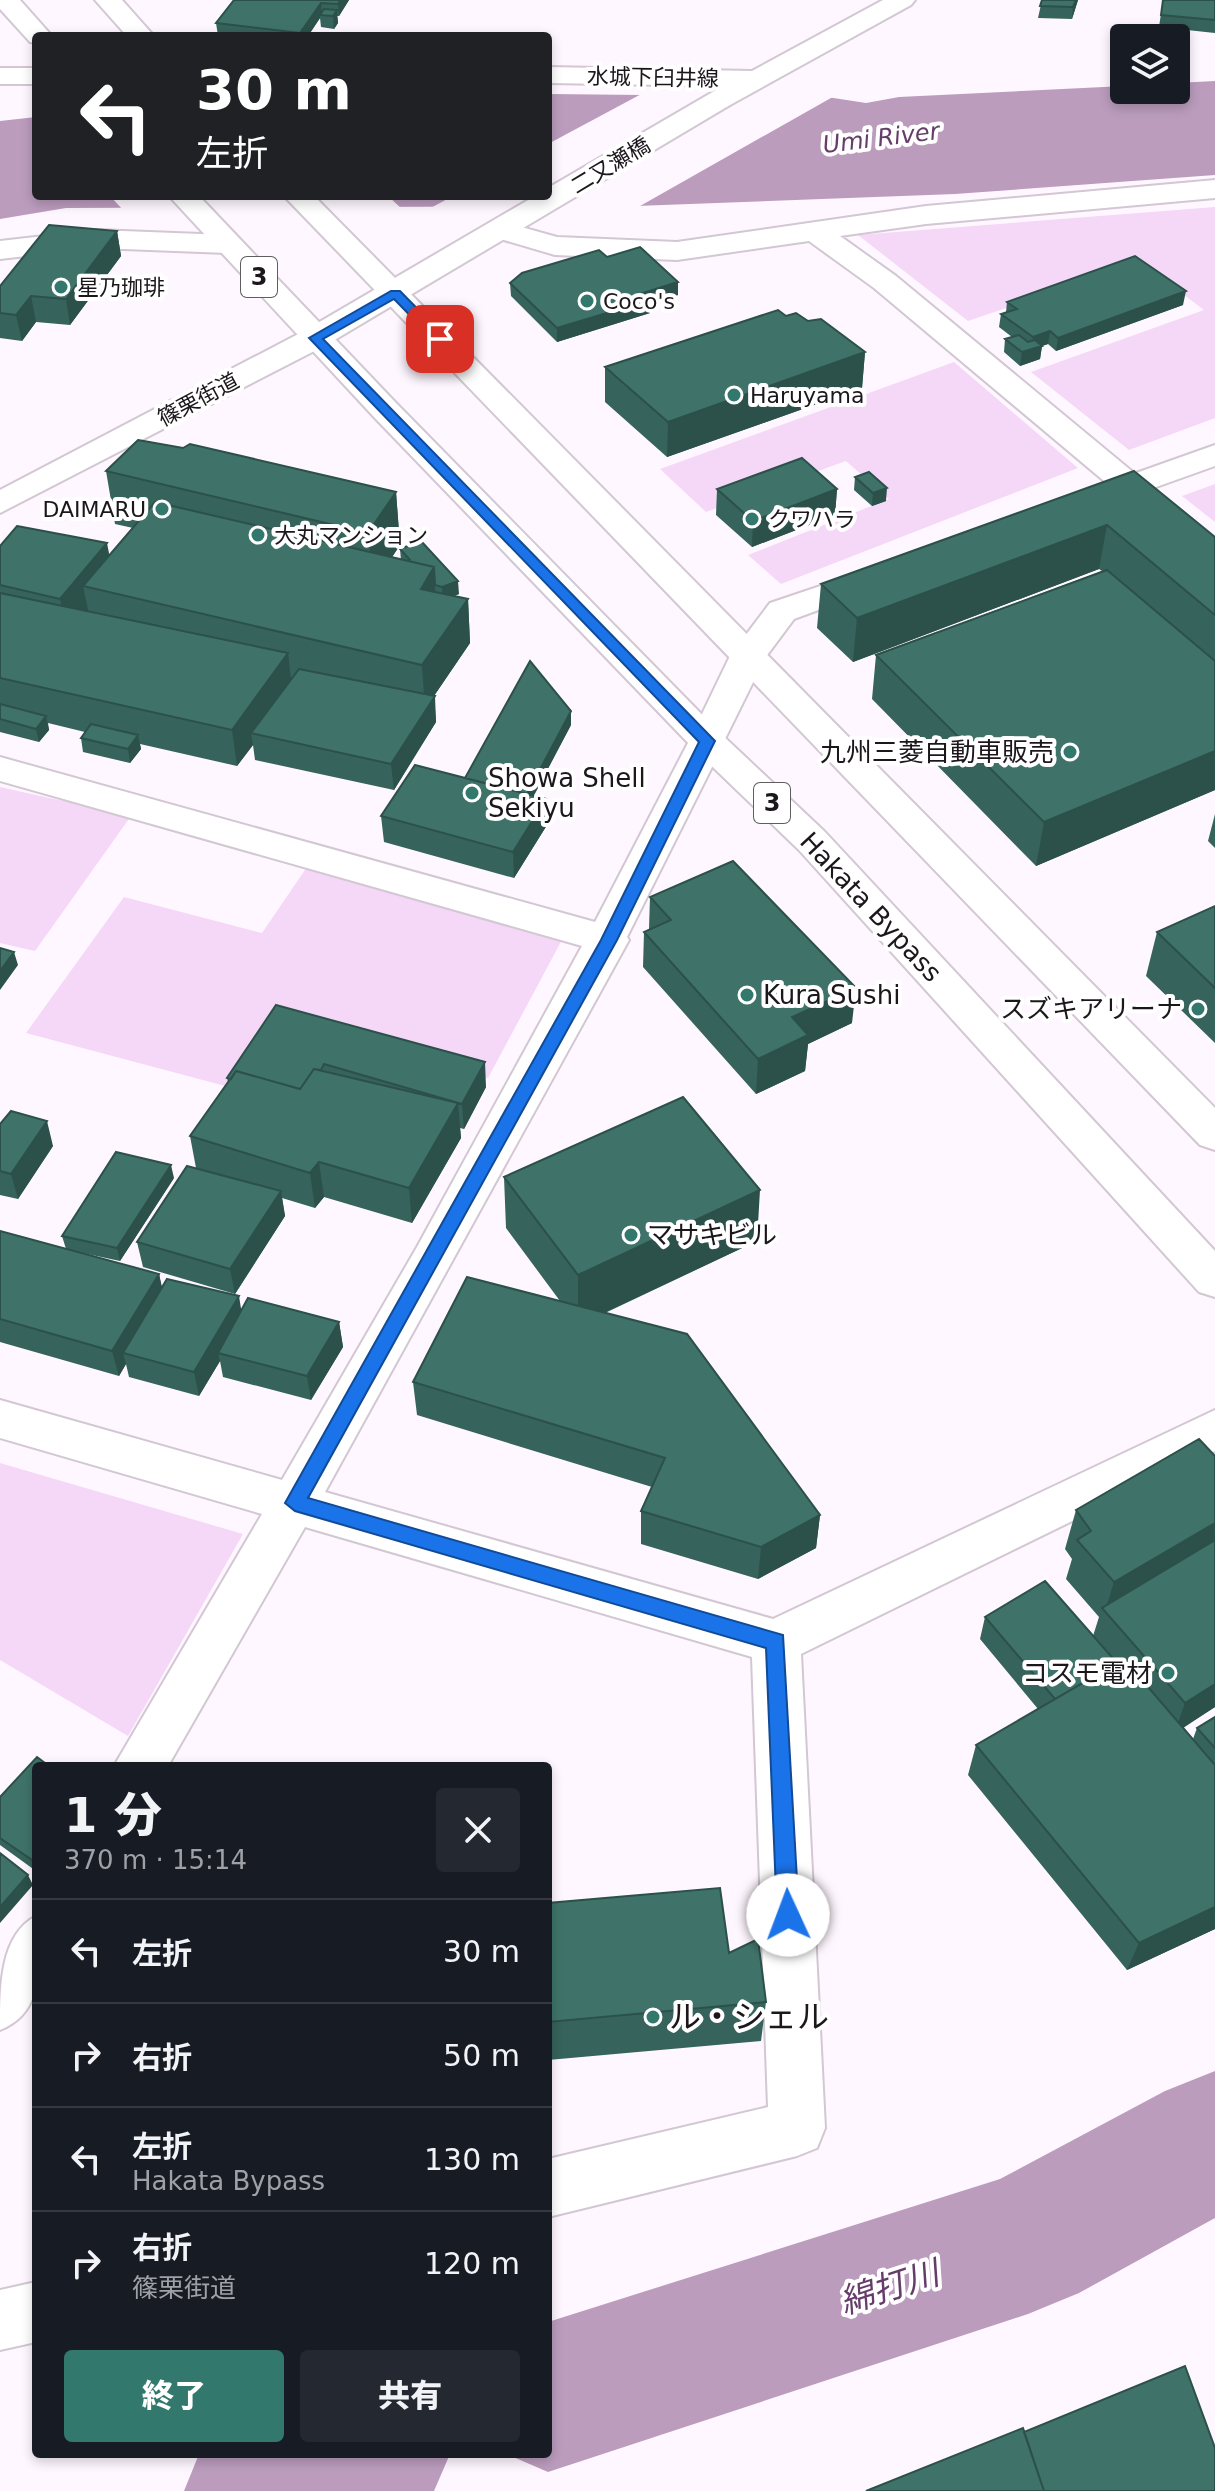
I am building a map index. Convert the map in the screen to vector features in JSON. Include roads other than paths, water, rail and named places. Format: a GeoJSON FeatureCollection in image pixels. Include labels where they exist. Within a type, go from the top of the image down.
{"type":"FeatureCollection","features":[{"type":"Feature","properties":{"kind":"main road"},"geometry":{"type":"LineString","coordinates":[[6,0],[35,32]]}},
{"type":"Feature","properties":{"kind":"main road"},"geometry":{"type":"LineString","coordinates":[[108,0],[137,32]]}},
{"type":"Feature","properties":{"kind":"main road","name":"二又瀬橋"},"geometry":{"type":"LineString","coordinates":[[552,199],[720,99],[902,0]]}},
{"type":"Feature","properties":{"kind":"main road","name":"水城下臼井線"},"geometry":{"type":"LineString","coordinates":[[552,75],[758,79]]}},
{"type":"Feature","properties":{"kind":"main road"},"geometry":{"type":"LineString","coordinates":[[0,76],[32,76]]}},
{"type":"Feature","properties":{"kind":"main road"},"geometry":{"type":"LineString","coordinates":[[500,230],[555,246],[677,251],[926,215],[1215,189]]}},
{"type":"Feature","properties":{"kind":"main road"},"geometry":{"type":"LineString","coordinates":[[302,200],[1215,1134]]}},
{"type":"Feature","properties":{"kind":"main road","name":"二又瀬橋"},"geometry":{"type":"LineString","coordinates":[[395,293],[550,200]]}},
{"type":"Feature","properties":{"kind":"main road","name":"3"},"geometry":{"type":"LineString","coordinates":[[192,206],[315,338]]}},
{"type":"Feature","properties":{"kind":"main road"},"geometry":{"type":"LineString","coordinates":[[813,230],[885,282],[1215,557]]}},
{"type":"Feature","properties":{"kind":"main road"},"geometry":{"type":"LineString","coordinates":[[0,250],[97,239],[227,244]]}},
{"type":"Feature","properties":{"kind":"main road","name":"篠栗街道"},"geometry":{"type":"LineString","coordinates":[[0,503],[395,293]]}},
{"type":"Feature","properties":{"kind":"main road","name":"Hakata Bypass"},"geometry":{"type":"LineString","coordinates":[[315,338],[707,741],[812,841],[1215,1280]]}},
{"type":"Feature","properties":{"kind":"main road"},"geometry":{"type":"LineString","coordinates":[[1057,512],[1215,455]]}},
{"type":"Feature","properties":{"kind":"main road"},"geometry":{"type":"LineString","coordinates":[[142,1762],[295,1503],[609,940],[748,656],[782,611],[898,570]]}},
{"type":"Feature","properties":{"kind":"main road"},"geometry":{"type":"LineString","coordinates":[[0,769],[609,940]]}},
{"type":"Feature","properties":{"kind":"main road"},"geometry":{"type":"LineString","coordinates":[[0,1419],[776,1642],[1215,1429]]}},
{"type":"Feature","properties":{"kind":"main road"},"geometry":{"type":"LineString","coordinates":[[552,2187],[797,2128],[776,1642]]}},
{"type":"Feature","properties":{"kind":"main road"},"geometry":{"type":"LineString","coordinates":[[0,2003],[32,1949]]}},
{"type":"Feature","properties":{"kind":"main road"},"geometry":{"type":"LineString","coordinates":[[0,2320],[32,2313]]}},
{"type":"Feature","properties":{"kind":"water","name":"Umi River"},"geometry":{"type":"Polygon","coordinates":[[[1215,81],[1215,175],[955,194],[636,206],[66,208],[0,219],[0,121],[32,117],[32,200],[552,200],[552,94],[827,97],[866,103],[899,97],[1110,87],[1110,104],[1190,104],[1190,82],[1215,81]]]}},
{"type":"Feature","properties":{"kind":"waterway","name":"綿打川"},"geometry":{"type":"LineString","coordinates":[[552,2396],[1028,2242],[1215,2141]]}},
{"type":"Feature","properties":{"kind":"waterway","name":"綿打川"},"geometry":{"type":"LineString","coordinates":[[260,2491],[362,2458]]}},
{"type":"Feature","properties":{"kind":"place","name":"星乃珈琲"},"geometry":{"type":"Point","coordinates":[61,287]}},
{"type":"Feature","properties":{"kind":"place","name":"Coco's"},"geometry":{"type":"Point","coordinates":[587,301]}},
{"type":"Feature","properties":{"kind":"place","name":"Haruyama"},"geometry":{"type":"Point","coordinates":[734,395]}},
{"type":"Feature","properties":{"kind":"place","name":"DAIMARU"},"geometry":{"type":"Point","coordinates":[162,509]}},
{"type":"Feature","properties":{"kind":"place","name":"クワハラ"},"geometry":{"type":"Point","coordinates":[752,519]}},
{"type":"Feature","properties":{"kind":"place","name":"大丸マンション"},"geometry":{"type":"Point","coordinates":[258,535]}},
{"type":"Feature","properties":{"kind":"place","name":"九州三菱自動車販売"},"geometry":{"type":"Point","coordinates":[1070,752]}},
{"type":"Feature","properties":{"kind":"place","name":"Showa Shell Sekiyu"},"geometry":{"type":"Point","coordinates":[472,793]}},
{"type":"Feature","properties":{"kind":"place","name":"Kura Sushi"},"geometry":{"type":"Point","coordinates":[747,995]}},
{"type":"Feature","properties":{"kind":"place","name":"スズキアリーナ"},"geometry":{"type":"Point","coordinates":[1198,1009]}},
{"type":"Feature","properties":{"kind":"place","name":"マサキビル"},"geometry":{"type":"Point","coordinates":[631,1235]}},
{"type":"Feature","properties":{"kind":"place","name":"コスモ電材"},"geometry":{"type":"Point","coordinates":[1168,1673]}},
{"type":"Feature","properties":{"kind":"place","name":"ル・シェル"},"geometry":{"type":"Point","coordinates":[653,2017]}}]}
